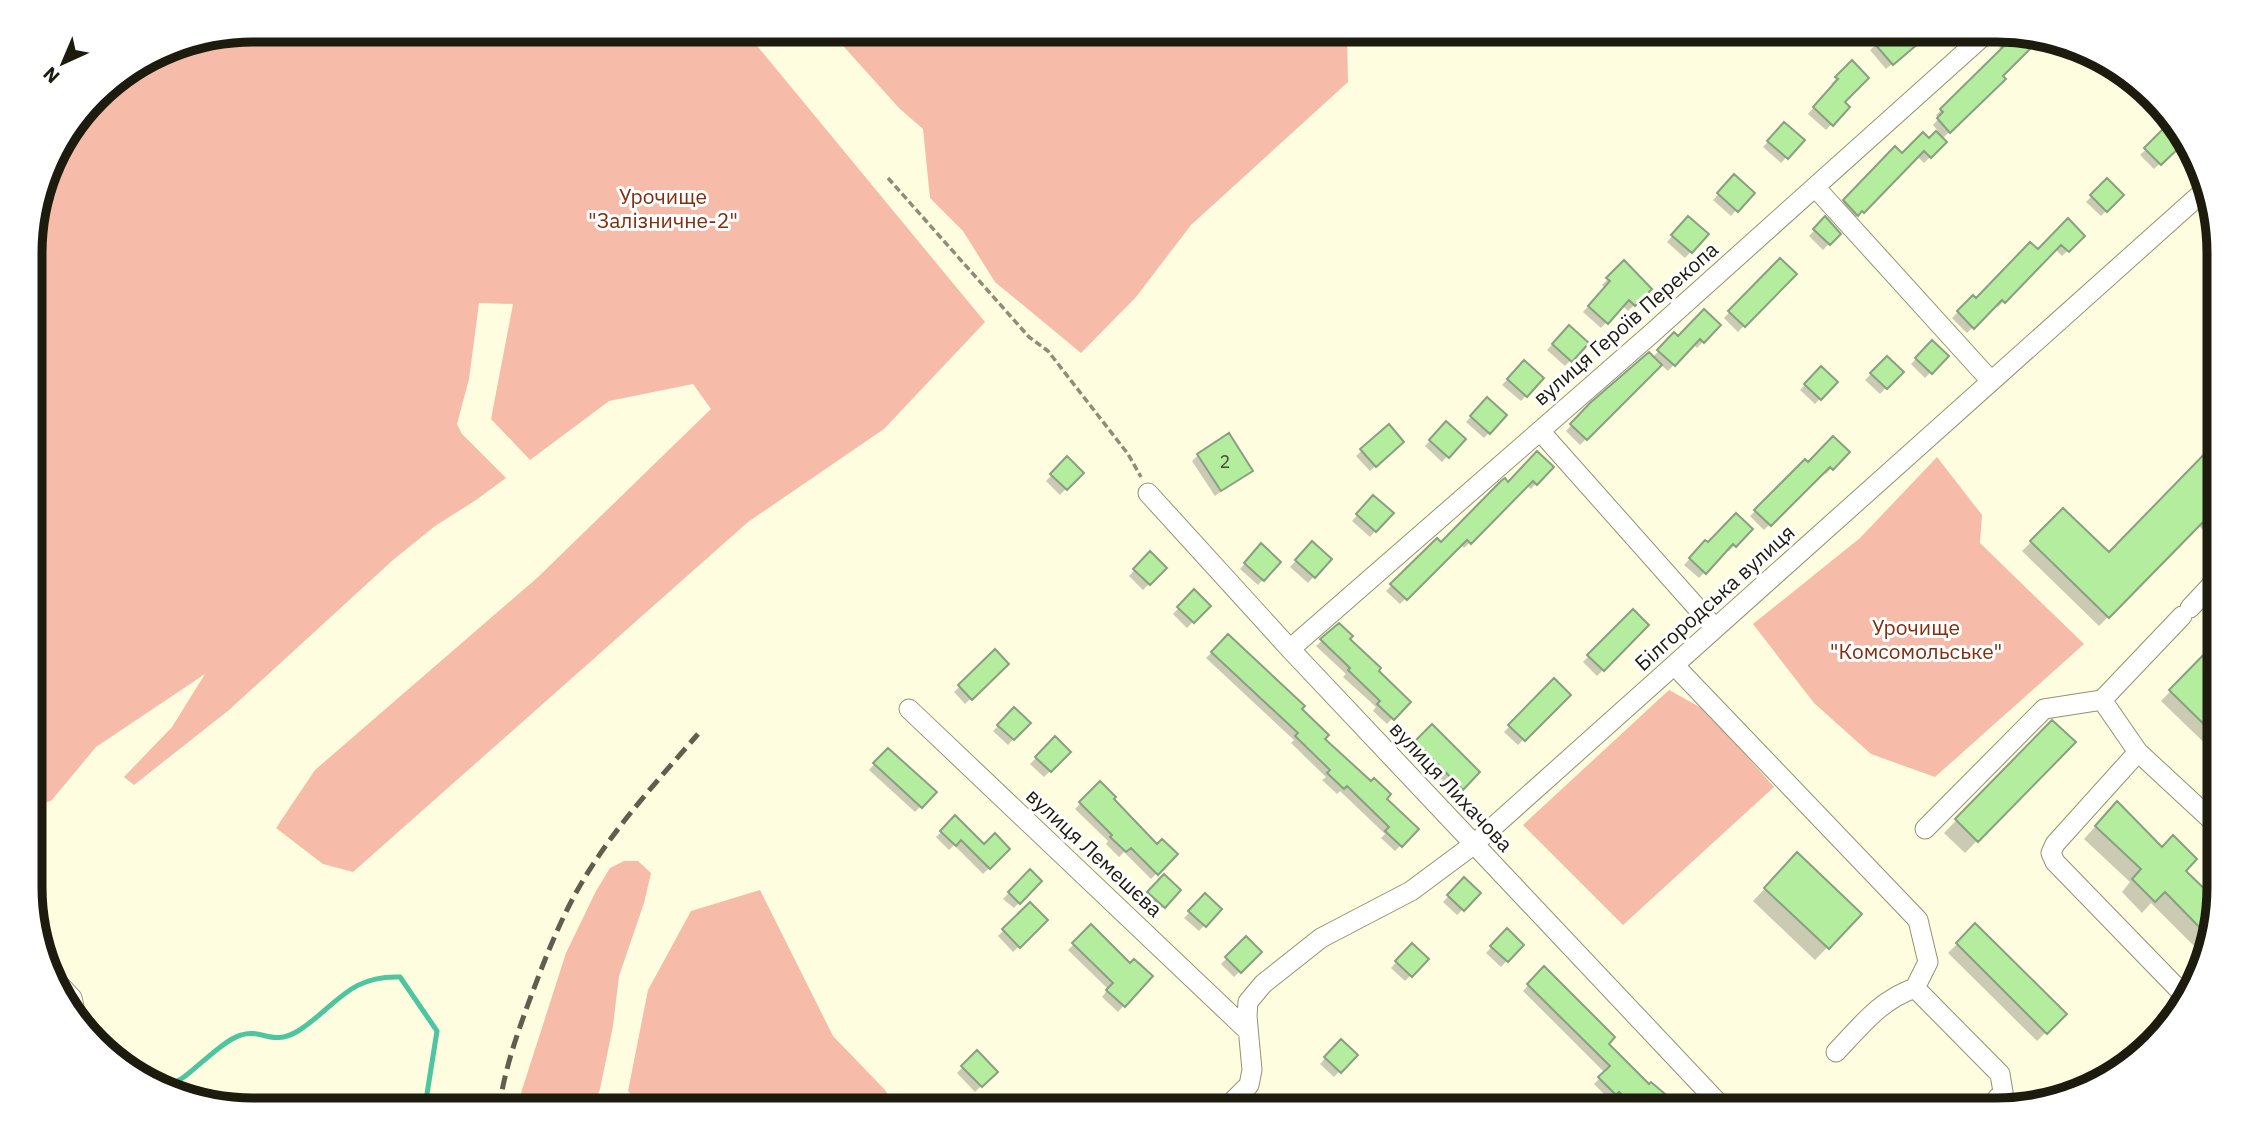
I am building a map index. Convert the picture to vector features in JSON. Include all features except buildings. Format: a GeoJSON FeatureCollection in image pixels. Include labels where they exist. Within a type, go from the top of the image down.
{"type":"FeatureCollection","features":[{"type":"Feature","properties":{"kind":"street","name":"вулиця Героїв Перекопа"},"geometry":{"type":"LineString","coordinates":[[1290,649],[1540,431],[1977,42]]}},
{"type":"Feature","properties":{"kind":"street"},"geometry":{"type":"LineString","coordinates":[[1815,187],[1991,381]]}},
{"type":"Feature","properties":{"kind":"street","name":"Білгородська вулиця"},"geometry":{"type":"LineString","coordinates":[[1247,1023],[1248,1002],[1295,957],[1338,928],[1411,891],[1473,845],[2199,196]]}},
{"type":"Feature","properties":{"kind":"street"},"geometry":{"type":"LineString","coordinates":[[1540,431],[1714,628]]}},
{"type":"Feature","properties":{"kind":"street","name":"вулиця Лихачова"},"geometry":{"type":"LineString","coordinates":[[1148,493],[1473,845],[1714,1098]]}},
{"type":"Feature","properties":{"kind":"street"},"geometry":{"type":"LineString","coordinates":[[1925,829],[2044,709],[2102,700],[2207,590]]}},
{"type":"Feature","properties":{"kind":"street"},"geometry":{"type":"LineString","coordinates":[[1674,665],[1918,920],[1928,961],[1915,988],[1883,1003],[1836,1052]]}},
{"type":"Feature","properties":{"kind":"street"},"geometry":{"type":"LineString","coordinates":[[2102,700],[2138,752],[2207,816]]}},
{"type":"Feature","properties":{"kind":"street","name":"вулиця Лемешєва"},"geometry":{"type":"LineString","coordinates":[[909,709],[1247,1023]]}},
{"type":"Feature","properties":{"kind":"street"},"geometry":{"type":"LineString","coordinates":[[2138,752],[2055,844],[2052,853],[2055,862],[2179,990]]}},
{"type":"Feature","properties":{"kind":"street"},"geometry":{"type":"LineString","coordinates":[[1915,988],[2000,1074],[2003,1092],[1998,1098]]}},
{"type":"Feature","properties":{"kind":"street"},"geometry":{"type":"LineString","coordinates":[[1236,1098],[1249,1085],[1252,1070],[1247,1023]]}},
{"type":"Feature","properties":{"kind":"path"},"geometry":{"type":"LineString","coordinates":[[888,178],[1030,337],[1048,351],[1128,454],[1148,493]]}},
{"type":"Feature","properties":{"kind":"green space","name":"Урочище \"Залізничне-2\""},"geometry":{"type":"Polygon","coordinates":[[[239,42],[754,42],[985,322],[884,429],[748,522],[353,872],[323,864],[276,828],[315,770],[537,578],[711,409],[693,384],[609,401],[530,460],[491,419],[513,304],[479,303],[469,379],[457,424],[462,434],[506,478],[435,526],[393,560],[229,710],[134,785],[124,777],[172,727],[205,674],[96,747],[51,801],[42,803],[42,239],[49,199],[58,172],[78,136],[94,114],[114,94],[148,70],[172,58],[212,46],[239,42]]]}},
{"type":"Feature","properties":{"kind":"green space"},"geometry":{"type":"Polygon","coordinates":[[[840,42],[1347,42],[1348,82],[1191,225],[1136,297],[1081,353],[995,282],[963,231],[930,198],[923,129],[899,108],[840,42]]]}},
{"type":"Feature","properties":{"kind":"green space","name":"Урочище \"Комсомольське\""},"geometry":{"type":"Polygon","coordinates":[[[1937,457],[1982,515],[1980,543],[2084,644],[1935,777],[1871,754],[1814,703],[1753,624],[1860,538],[1937,457]]]}},
{"type":"Feature","properties":{"kind":"green space"},"geometry":{"type":"Polygon","coordinates":[[[1669,690],[1707,711],[1774,787],[1623,925],[1523,825],[1669,690]]]}},
{"type":"Feature","properties":{"kind":"green space"},"geometry":{"type":"Polygon","coordinates":[[[624,861],[638,861],[651,873],[644,903],[619,976],[613,1026],[600,1089],[596,1098],[522,1098],[521,1093],[566,953],[610,868],[624,861]]]}},
{"type":"Feature","properties":{"kind":"green space"},"geometry":{"type":"Polygon","coordinates":[[[760,890],[833,1036],[890,1098],[633,1098],[628,1091],[648,990],[691,911],[760,890]]]}},
{"type":"Feature","properties":{"kind":"waterway"},"geometry":{"type":"LineString","coordinates":[[174,1082],[234,1038],[248,1033],[274,1037],[289,1035],[311,1022],[355,987],[367,981],[400,977],[437,1031],[428,1098]]}},
{"type":"Feature","properties":{"kind":"railway"},"geometry":{"type":"LineString","coordinates":[[501,1098],[518,1032],[547,955],[570,904],[612,836],[698,734]]}}]}
